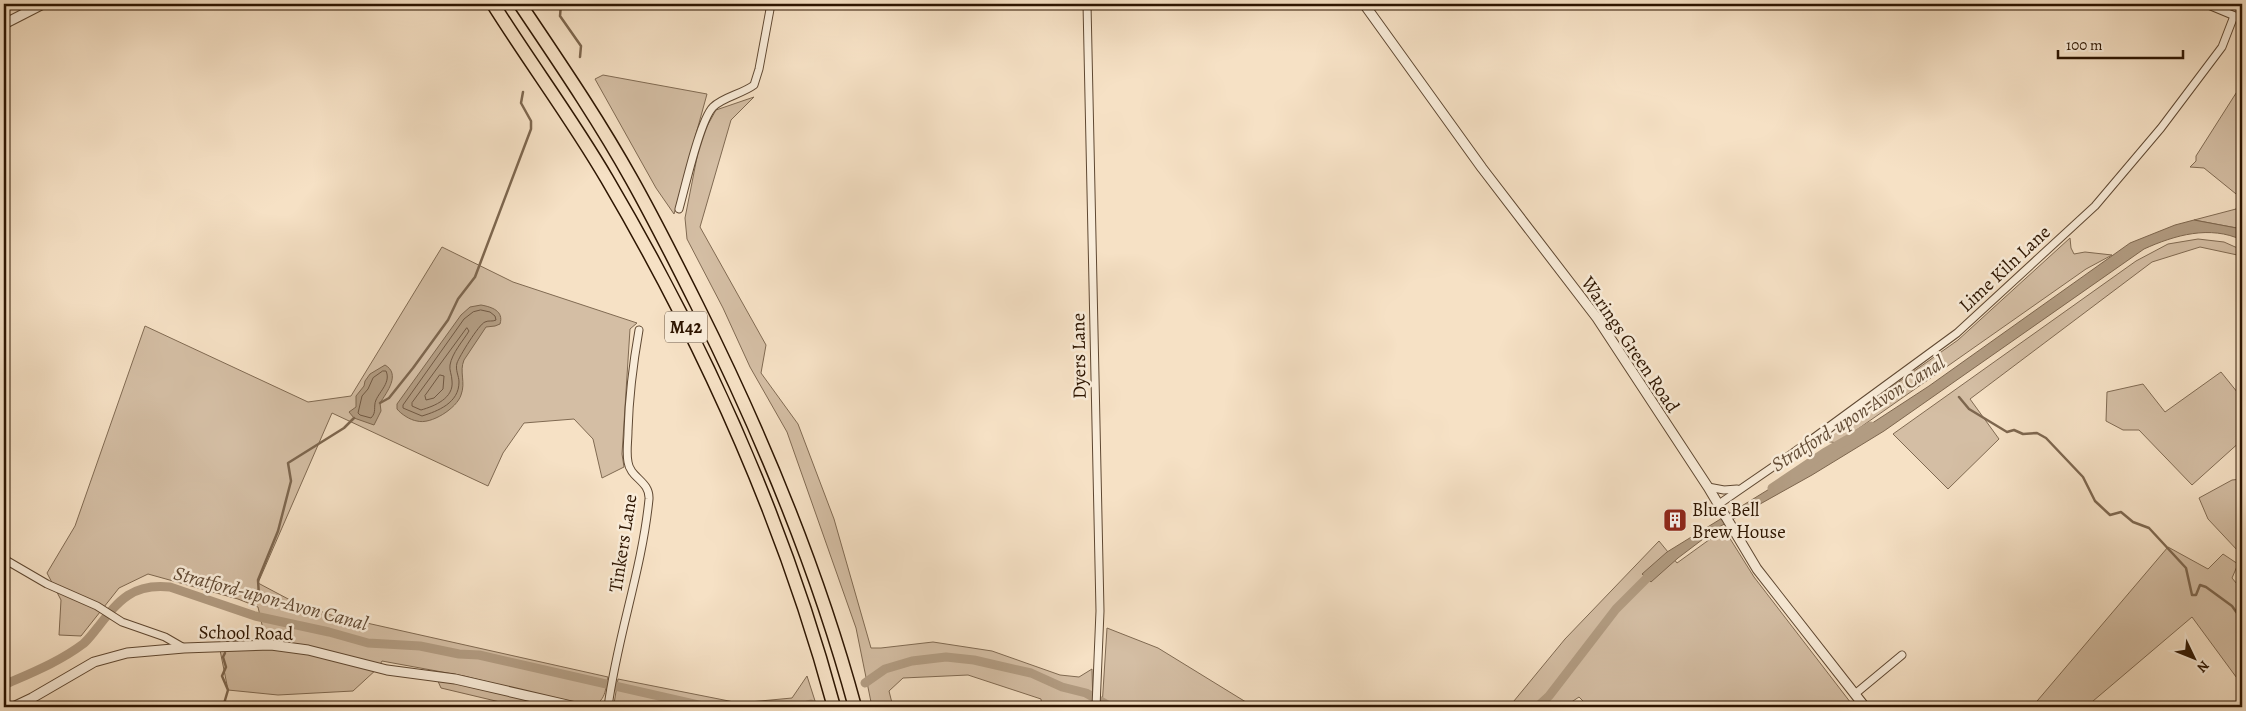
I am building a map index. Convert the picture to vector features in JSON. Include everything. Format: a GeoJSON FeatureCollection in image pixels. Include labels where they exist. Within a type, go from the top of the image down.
{"type":"FeatureCollection","features":[{"type":"Feature","properties":{"kind":"highway","name":"M42"},"geometry":{"type":"LineString","coordinates":[[493,4],[606,178],[643,243],[710,373],[772,515],[823,667],[834,707]]}},
{"type":"Feature","properties":{"kind":"highway","name":"M42"},"geometry":{"type":"LineString","coordinates":[[520,4],[571,80],[632,180],[741,392],[789,506],[840,654],[855,707]]}},
{"type":"Feature","properties":{"kind":"street"},"geometry":{"type":"LineString","coordinates":[[4,24],[43,4]]}},
{"type":"Feature","properties":{"kind":"street"},"geometry":{"type":"LineString","coordinates":[[679,209],[700,138],[710,113],[718,104],[754,85],[771,4]]}},
{"type":"Feature","properties":{"kind":"street","name":"Dyers Lane"},"geometry":{"type":"LineString","coordinates":[[1087,4],[1099,601],[1098,692],[1096,707]]}},
{"type":"Feature","properties":{"kind":"street","name":"Warings Green Road"},"geometry":{"type":"LineString","coordinates":[[1364,4],[1482,168],[1597,318],[1708,487],[1757,569],[1865,707]]}},
{"type":"Feature","properties":{"kind":"street"},"geometry":{"type":"LineString","coordinates":[[2206,4],[2242,19]]}},
{"type":"Feature","properties":{"kind":"street","name":"Lime Kiln Lane"},"geometry":{"type":"LineString","coordinates":[[1721,508],[1739,488],[1793,453],[1957,333],[2095,206],[2161,128],[2222,47],[2234,16]]}},
{"type":"Feature","properties":{"kind":"street","name":"Tinkers Lane"},"geometry":{"type":"LineString","coordinates":[[608,707],[613,675],[640,555],[649,500],[647,486],[634,474],[628,463],[629,388],[638,330]]}},
{"type":"Feature","properties":{"kind":"street"},"geometry":{"type":"LineString","coordinates":[[1708,487],[1724,490],[1739,488]]}},
{"type":"Feature","properties":{"kind":"street"},"geometry":{"type":"LineString","coordinates":[[4,559],[47,584],[103,610],[122,622],[165,637],[184,648]]}},
{"type":"Feature","properties":{"kind":"street","name":"School Road"},"geometry":{"type":"LineString","coordinates":[[13,707],[94,662],[127,653],[184,648],[271,645],[308,650],[387,670],[455,679],[576,707]]}},
{"type":"Feature","properties":{"kind":"street"},"geometry":{"type":"LineString","coordinates":[[1855,694],[1902,655]]}},
{"type":"Feature","properties":{"kind":"shaded area"},"geometry":{"type":"Polygon","coordinates":[[[603,75],[707,94],[674,214],[656,188],[595,79],[603,75]]]}},
{"type":"Feature","properties":{"kind":"shaded area"},"geometry":{"type":"Polygon","coordinates":[[[2238,90],[2242,93],[2242,229],[2194,220],[2236,209],[2241,198],[2204,168],[2190,167],[2196,161],[2196,156],[2238,90]]]}},
{"type":"Feature","properties":{"kind":"shaded area"},"geometry":{"type":"Polygon","coordinates":[[[754,97],[731,120],[700,227],[766,345],[761,373],[798,424],[834,519],[871,648],[933,642],[992,651],[1060,675],[1079,677],[1092,669],[1093,707],[1042,707],[1041,699],[968,675],[903,678],[889,691],[893,707],[872,707],[856,628],[787,432],[750,367],[723,308],[687,239],[685,218],[701,137],[716,110],[754,97]]]}},
{"type":"Feature","properties":{"kind":"shaded area"},"geometry":{"type":"Polygon","coordinates":[[[2070,238],[2074,254],[2085,252],[2112,255],[2086,269],[1838,443],[1824,441],[1831,430],[1958,340],[2070,238]]]}},
{"type":"Feature","properties":{"kind":"shaded area"},"geometry":{"type":"Polygon","coordinates":[[[2198,239],[2224,242],[2242,250],[2242,256],[2200,247],[2152,262],[1970,399],[1999,439],[1948,489],[1893,434],[2136,261],[2168,244],[2198,239]]]}},
{"type":"Feature","properties":{"kind":"shaded area"},"geometry":{"type":"Polygon","coordinates":[[[442,247],[513,282],[637,323],[630,329],[622,454],[624,467],[602,478],[593,439],[574,419],[524,423],[503,453],[488,486],[332,413],[258,583],[292,601],[331,615],[608,677],[601,700],[588,707],[464,676],[382,661],[378,668],[353,691],[278,695],[228,690],[220,650],[267,647],[258,607],[238,599],[148,574],[119,588],[81,636],[59,635],[61,600],[47,573],[75,526],[145,326],[308,402],[351,396],[442,247]]]}},
{"type":"Feature","properties":{"kind":"shaded area"},"geometry":{"type":"Polygon","coordinates":[[[2221,372],[2242,398],[2242,440],[2192,485],[2139,430],[2123,430],[2106,421],[2107,392],[2143,384],[2165,412],[2221,372]]]}},
{"type":"Feature","properties":{"kind":"shaded area"},"geometry":{"type":"Polygon","coordinates":[[[2242,479],[2242,551],[2238,551],[2208,519],[2199,498],[2232,480],[2242,479]]]}},
{"type":"Feature","properties":{"kind":"shaded area"},"geometry":{"type":"Polygon","coordinates":[[[1724,529],[1754,577],[1854,707],[1589,707],[1579,697],[1564,707],[1509,707],[1565,639],[1659,541],[1677,563],[1724,529]]]}},
{"type":"Feature","properties":{"kind":"shaded area"},"geometry":{"type":"Polygon","coordinates":[[[2168,547],[2208,569],[2223,554],[2238,564],[2232,578],[2242,590],[2242,685],[2192,617],[2086,707],[2032,707],[2168,547]]]}},
{"type":"Feature","properties":{"kind":"shaded area"},"geometry":{"type":"Polygon","coordinates":[[[1107,628],[1158,648],[1254,707],[1102,707],[1107,628]]]}},
{"type":"Feature","properties":{"kind":"shaded area"},"geometry":{"type":"Polygon","coordinates":[[[807,676],[817,707],[618,707],[614,704],[618,679],[739,703],[792,698],[807,676]]]}},
{"type":"Feature","properties":{"kind":"shaded area"},"geometry":{"type":"Polygon","coordinates":[[[437,679],[558,707],[521,707],[441,688],[437,679]]]}},
{"type":"Feature","properties":{"kind":"water"},"geometry":{"type":"Polygon","coordinates":[[[2194,220],[2242,229],[2242,240],[2218,233],[2193,234],[2180,236],[2144,249],[1884,431],[1812,475],[1719,527],[1678,558],[1651,582],[1642,574],[1667,552],[1805,467],[1929,386],[2130,243],[2175,225],[2194,220]]]}},
{"type":"Feature","properties":{"kind":"water"},"geometry":{"type":"Polygon","coordinates":[[[481,305],[496,310],[501,320],[500,324],[486,327],[464,360],[462,390],[459,400],[443,414],[423,422],[403,415],[397,409],[397,404],[461,315],[470,307],[481,305]]]}},
{"type":"Feature","properties":{"kind":"water"},"geometry":{"type":"Polygon","coordinates":[[[385,365],[390,369],[392,378],[389,389],[380,403],[381,411],[374,425],[354,418],[349,412],[356,407],[356,396],[370,374],[385,365]]]}},
{"type":"Feature","properties":{"kind":"waterway"},"geometry":{"type":"LineString","coordinates":[[561,4],[560,16],[581,46],[580,57]]}},
{"type":"Feature","properties":{"kind":"waterway"},"geometry":{"type":"LineString","coordinates":[[380,403],[389,398],[413,368],[448,320],[458,299],[475,277],[531,129],[531,121],[521,103],[523,92]]}},
{"type":"Feature","properties":{"kind":"waterway"},"geometry":{"type":"LineString","coordinates":[[1959,397],[1969,409],[2007,432],[2014,430],[2023,434],[2037,433],[2046,438],[2083,477],[2095,501],[2110,515],[2121,512],[2133,522],[2149,528],[2186,568],[2192,595],[2196,595],[2200,585],[2206,587],[2232,606],[2237,613],[2242,630]]}},
{"type":"Feature","properties":{"kind":"waterway"},"geometry":{"type":"LineString","coordinates":[[259,596],[258,580],[278,531],[291,481],[288,463],[344,428],[354,418]]}},
{"type":"Feature","properties":{"kind":"waterway","name":"Stratford-upon-Avon Canal"},"geometry":{"type":"LineString","coordinates":[[1772,488],[1824,453],[1871,426]]}},
{"type":"Feature","properties":{"kind":"waterway","name":"Stratford-upon-Avon Canal"},"geometry":{"type":"LineString","coordinates":[[1537,707],[1549,696],[1616,609],[1655,570]]}},
{"type":"Feature","properties":{"kind":"waterway","name":"Stratford-upon-Avon Canal"},"geometry":{"type":"LineString","coordinates":[[4,685],[45,667],[74,650],[87,640],[120,601],[136,591],[157,586],[170,587],[255,616],[329,632],[368,643],[420,646],[459,654],[479,655],[707,707]]}},
{"type":"Feature","properties":{"kind":"waterway"},"geometry":{"type":"LineString","coordinates":[[232,641],[241,637],[246,632]]}},
{"type":"Feature","properties":{"kind":"waterway"},"geometry":{"type":"LineString","coordinates":[[223,707],[228,690],[222,676],[226,667],[223,657],[225,653]]}},
{"type":"Feature","properties":{"kind":"waterway","name":"Stratford-upon-Avon Canal"},"geometry":{"type":"LineString","coordinates":[[865,683],[885,669],[912,661],[946,657],[974,660],[1031,673],[1062,687],[1086,693],[1111,707]]}},
{"type":"Feature","properties":{"kind":"waterway","name":"Stratford-upon-Avon Canal"},"geometry":{"type":"LineString","coordinates":[[800,707],[811,704]]}},
{"type":"Feature","properties":{"kind":"place","name":"Blue Bell Brew House"},"geometry":{"type":"Point","coordinates":[1675,520]}}]}
